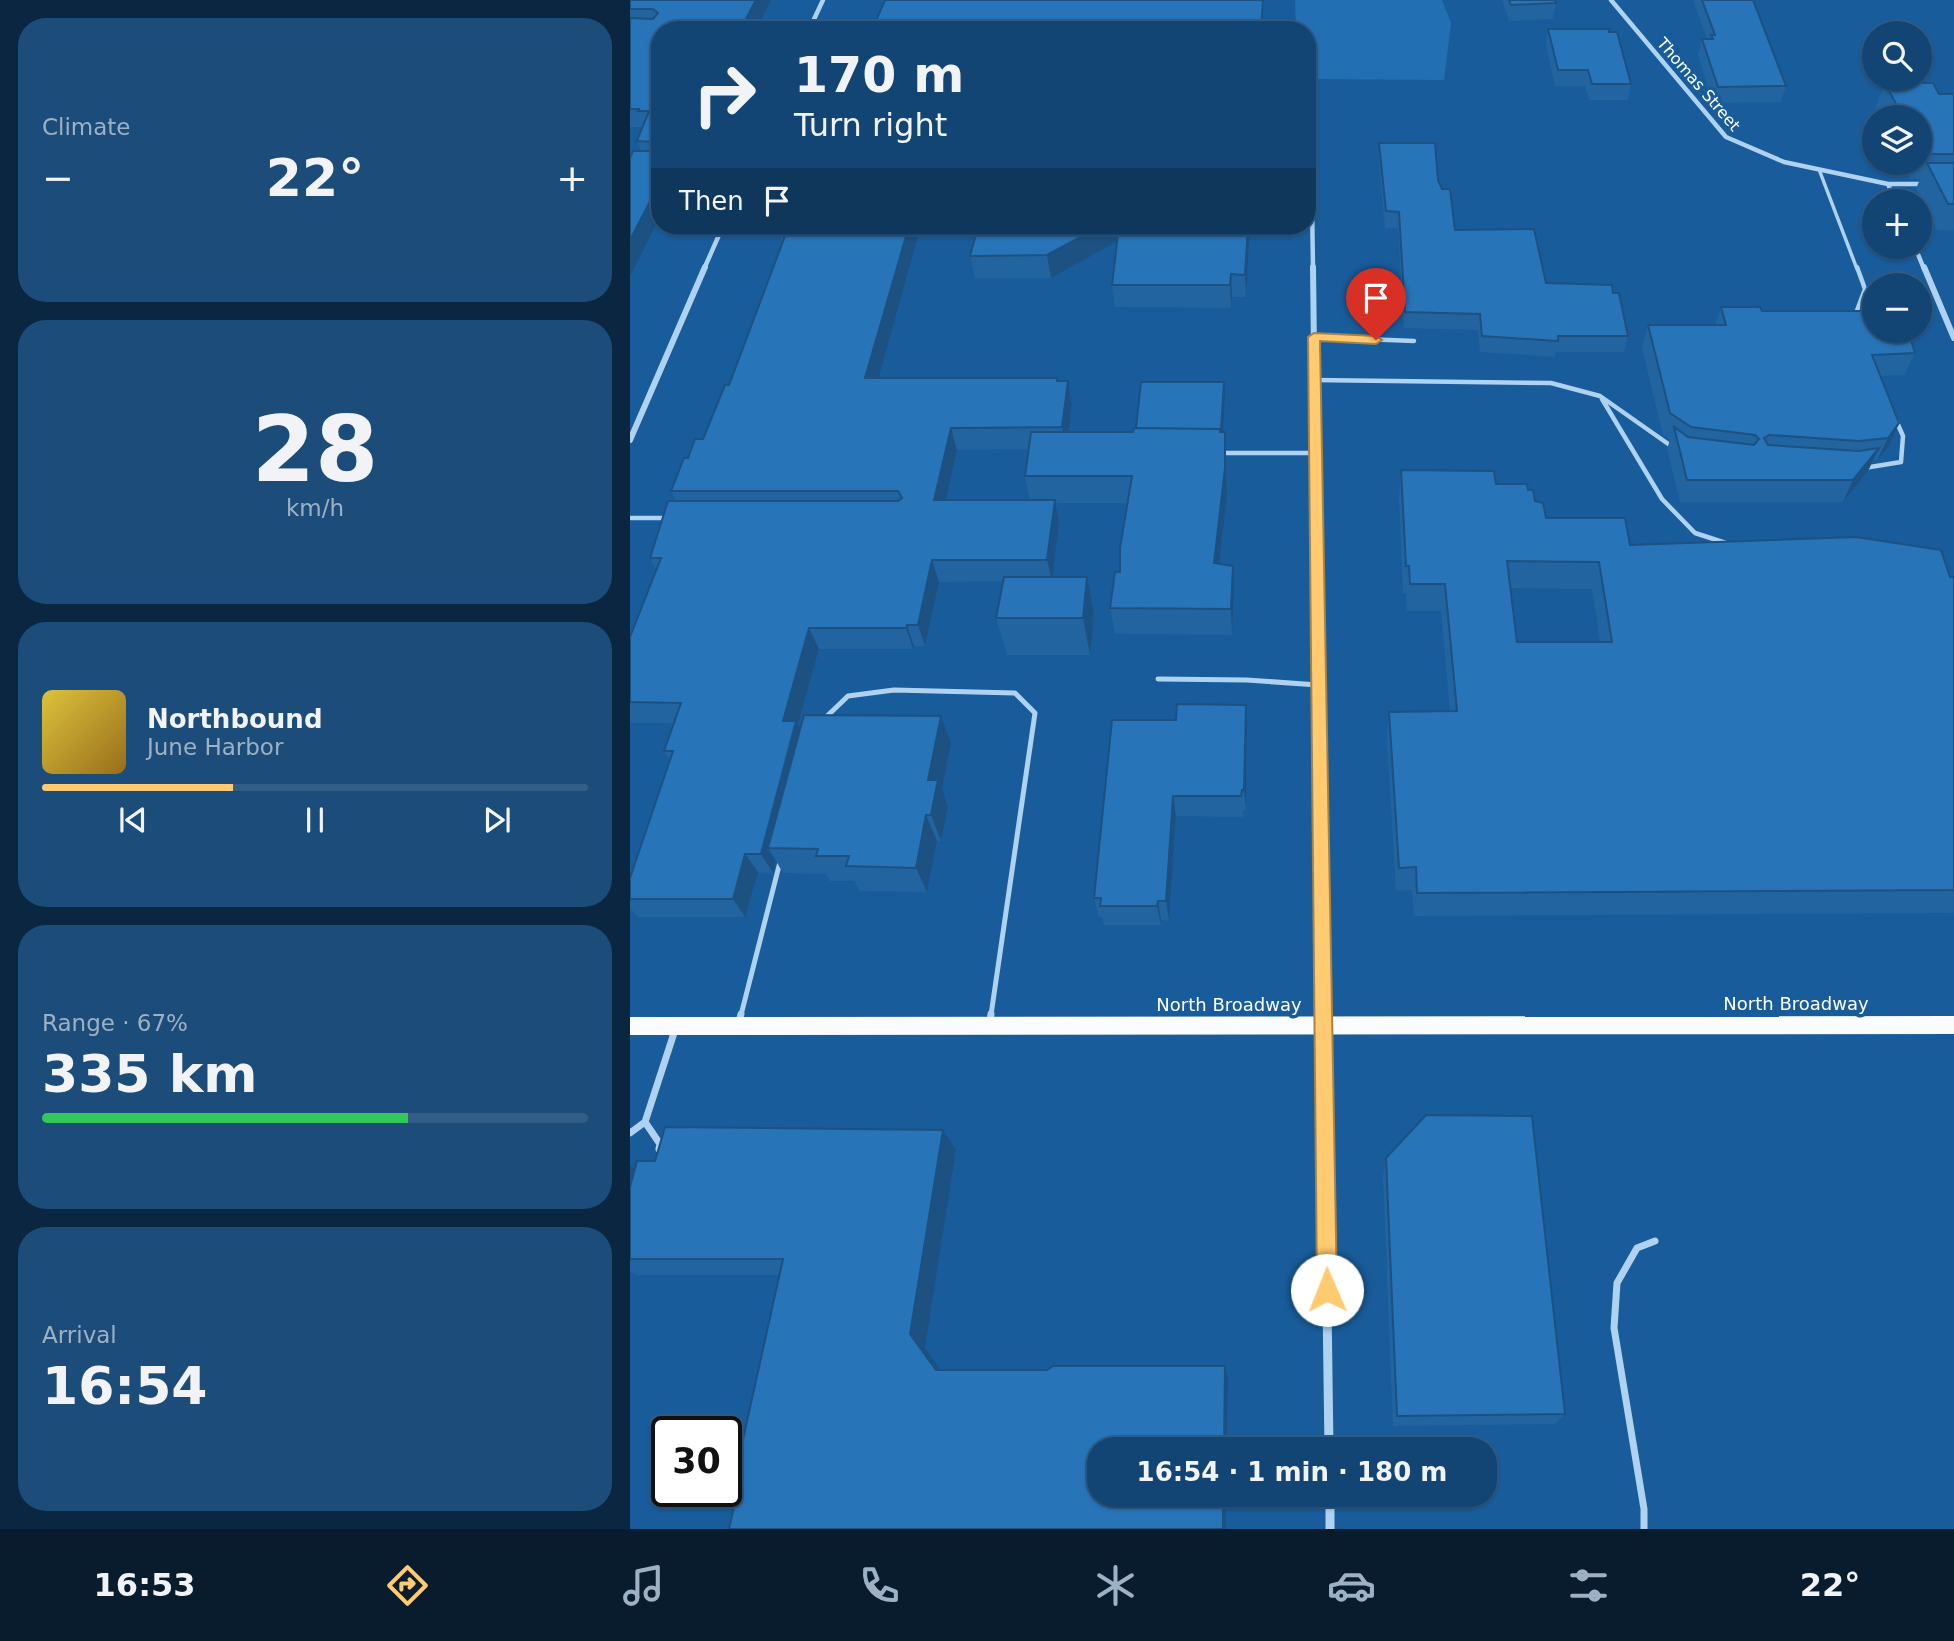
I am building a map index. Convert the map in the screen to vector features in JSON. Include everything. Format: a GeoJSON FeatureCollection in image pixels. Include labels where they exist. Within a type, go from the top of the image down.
{"type":"FeatureCollection","features":[{"type":"Feature","properties":{"kind":"main road","name":"North Broadway"},"geometry":{"type":"LineString","coordinates":[[630,1026],[1954,1025]]}},
{"type":"Feature","properties":{"kind":"street"},"geometry":{"type":"LineString","coordinates":[[813,21],[822,0]]}},
{"type":"Feature","properties":{"kind":"street","name":"Thomas Street"},"geometry":{"type":"LineString","coordinates":[[1611,0],[1726,137],[1760,155],[1820,172],[1888,184],[1927,184]]}},
{"type":"Feature","properties":{"kind":"street"},"geometry":{"type":"LineString","coordinates":[[1888,184],[1890,189]]}},
{"type":"Feature","properties":{"kind":"street"},"geometry":{"type":"LineString","coordinates":[[630,440],[719,235]]}},
{"type":"Feature","properties":{"kind":"street"},"geometry":{"type":"LineString","coordinates":[[1312,235],[1329,1437]]}},
{"type":"Feature","properties":{"kind":"street"},"geometry":{"type":"LineString","coordinates":[[1920,259],[1954,338]]}},
{"type":"Feature","properties":{"kind":"street"},"geometry":{"type":"LineString","coordinates":[[1330,1507],[1330,1529]]}},
{"type":"Feature","properties":{"kind":"lane"},"geometry":{"type":"LineString","coordinates":[[1820,172],[1865,289],[1859,311],[1853,318]]}},
{"type":"Feature","properties":{"kind":"lane"},"geometry":{"type":"LineString","coordinates":[[1314,337],[1414,341]]}},
{"type":"Feature","properties":{"kind":"lane"},"geometry":{"type":"LineString","coordinates":[[1314,380],[1550,383],[1600,396],[1682,454]]}},
{"type":"Feature","properties":{"kind":"lane"},"geometry":{"type":"LineString","coordinates":[[1600,396],[1662,499],[1695,533],[1741,547]]}},
{"type":"Feature","properties":{"kind":"lane"},"geometry":{"type":"LineString","coordinates":[[1862,468],[1901,462],[1903,436],[1894,415]]}},
{"type":"Feature","properties":{"kind":"lane"},"geometry":{"type":"LineString","coordinates":[[1219,453],[1316,453]]}},
{"type":"Feature","properties":{"kind":"lane"},"geometry":{"type":"LineString","coordinates":[[630,518],[671,518]]}},
{"type":"Feature","properties":{"kind":"lane"},"geometry":{"type":"LineString","coordinates":[[1158,679],[1247,680],[1318,685]]}},
{"type":"Feature","properties":{"kind":"lane"},"geometry":{"type":"LineString","coordinates":[[816,727],[848,696],[894,690],[1015,693],[1035,713],[990,1026]]}},
{"type":"Feature","properties":{"kind":"lane"},"geometry":{"type":"LineString","coordinates":[[738,1026],[782,857]]}},
{"type":"Feature","properties":{"kind":"lane"},"geometry":{"type":"LineString","coordinates":[[630,1133],[645,1122],[676,1027]]}},
{"type":"Feature","properties":{"kind":"lane"},"geometry":{"type":"LineString","coordinates":[[645,1122],[660,1144],[659,1161]]}},
{"type":"Feature","properties":{"kind":"lane"},"geometry":{"type":"LineString","coordinates":[[1644,1529],[1644,1509],[1614,1328],[1617,1283],[1637,1248],[1655,1241]]}},
{"type":"Feature","properties":{"kind":"shaded area"},"geometry":{"type":"Polygon","coordinates":[[[1295,0],[1442,0],[1451,23],[1444,80],[1316,79],[1316,21],[1296,21],[1295,0]]]}},
{"type":"Feature","properties":{"kind":"building"},"geometry":{"type":"Polygon","coordinates":[[[630,0],[756,0],[745,21],[651,21],[651,142],[637,141],[649,111],[630,109],[630,18],[653,19],[658,13],[653,9],[630,9],[630,0]]]}},
{"type":"Feature","properties":{"kind":"building"},"geometry":{"type":"Polygon","coordinates":[[[885,0],[1263,0],[1262,21],[876,21],[885,0]]]}},
{"type":"Feature","properties":{"kind":"building"},"geometry":{"type":"Polygon","coordinates":[[[1509,0],[1555,0],[1556,3],[1511,5],[1509,0]]]}},
{"type":"Feature","properties":{"kind":"building"},"geometry":{"type":"Polygon","coordinates":[[[1702,0],[1753,0],[1786,86],[1718,87],[1702,39],[1713,39],[1711,35],[1715,35],[1702,0]]]}},
{"type":"Feature","properties":{"kind":"building"},"geometry":{"type":"Polygon","coordinates":[[[1548,29],[1609,29],[1609,32],[1617,32],[1631,84],[1592,84],[1588,70],[1558,70],[1548,29]]]}},
{"type":"Feature","properties":{"kind":"building"},"geometry":{"type":"Polygon","coordinates":[[[1933,83],[1939,94],[1954,94],[1954,154],[1932,154],[1932,105],[1897,105],[1889,91],[1932,91],[1933,83]]]}},
{"type":"Feature","properties":{"kind":"building"},"geometry":{"type":"Polygon","coordinates":[[[1379,143],[1435,143],[1438,180],[1442,189],[1450,189],[1455,230],[1534,229],[1546,283],[1612,285],[1613,293],[1619,293],[1628,336],[1558,336],[1558,341],[1482,336],[1480,314],[1405,312],[1399,212],[1386,211],[1379,143]]]}},
{"type":"Feature","properties":{"kind":"building"},"geometry":{"type":"Polygon","coordinates":[[[633,151],[651,151],[651,199],[630,240],[630,158],[633,151]]]}},
{"type":"Feature","properties":{"kind":"building"},"geometry":{"type":"Polygon","coordinates":[[[1932,163],[1954,163],[1954,204],[1948,204],[1932,173],[1932,163]]]}},
{"type":"Feature","properties":{"kind":"building"},"geometry":{"type":"Polygon","coordinates":[[[906,235],[865,378],[1057,378],[1057,381],[1068,381],[1062,427],[951,428],[934,500],[1055,500],[1047,560],[932,560],[918,625],[907,625],[906,628],[809,628],[783,721],[796,721],[761,854],[745,854],[733,899],[630,899],[630,878],[673,751],[664,751],[681,703],[630,702],[630,637],[661,558],[650,558],[668,501],[898,501],[902,498],[898,491],[671,491],[684,458],[688,458],[695,439],[703,439],[725,385],[729,385],[785,236],[780,236],[906,235]]]}},
{"type":"Feature","properties":{"kind":"building"},"geometry":{"type":"Polygon","coordinates":[[[976,235],[1084,235],[1047,255],[970,256],[976,235]]]}},
{"type":"Feature","properties":{"kind":"building"},"geometry":{"type":"Polygon","coordinates":[[[1118,235],[1247,235],[1245,275],[1231,274],[1230,285],[1112,285],[1118,235]]]}},
{"type":"Feature","properties":{"kind":"building"},"geometry":{"type":"Polygon","coordinates":[[[1721,307],[1760,307],[1762,311],[1862,311],[1862,343],[1912,343],[1915,353],[1872,355],[1899,423],[1888,438],[1859,441],[1769,435],[1764,438],[1768,445],[1859,451],[1879,448],[1853,480],[1687,480],[1674,427],[1688,437],[1754,445],[1759,439],[1755,435],[1691,427],[1670,413],[1648,325],[1726,325],[1721,307]]]}},
{"type":"Feature","properties":{"kind":"building"},"geometry":{"type":"Polygon","coordinates":[[[1141,382],[1224,382],[1221,431],[1136,428],[1141,382]]]}},
{"type":"Feature","properties":{"kind":"building"},"geometry":{"type":"Polygon","coordinates":[[[1134,428],[1220,429],[1220,432],[1225,432],[1225,468],[1214,563],[1233,566],[1231,609],[1110,608],[1115,572],[1120,572],[1120,548],[1132,476],[1025,476],[1031,432],[1133,432],[1134,428]]]}},
{"type":"Feature","properties":{"kind":"building"},"geometry":{"type":"Polygon","coordinates":[[[1401,470],[1494,471],[1496,484],[1527,484],[1528,490],[1533,490],[1535,501],[1543,503],[1546,518],[1625,518],[1630,545],[1856,537],[1941,550],[1950,577],[1954,577],[1954,890],[1417,893],[1416,867],[1399,868],[1389,712],[1457,711],[1445,584],[1410,584],[1409,566],[1406,566],[1401,470]],[[1507,561],[1517,642],[1612,642],[1599,562],[1507,561]]]}},
{"type":"Feature","properties":{"kind":"building"},"geometry":{"type":"Polygon","coordinates":[[[1004,577],[1087,577],[1083,618],[996,618],[1004,577]]]}},
{"type":"Feature","properties":{"kind":"building"},"geometry":{"type":"Polygon","coordinates":[[[1177,704],[1246,705],[1244,790],[1241,796],[1173,796],[1166,901],[1158,901],[1157,906],[1100,906],[1101,898],[1094,898],[1112,720],[1176,720],[1177,704]]]}},
{"type":"Feature","properties":{"kind":"building"},"geometry":{"type":"Polygon","coordinates":[[[804,715],[941,716],[928,780],[938,780],[931,815],[926,815],[916,868],[846,866],[849,856],[816,856],[818,849],[768,848],[804,715]]]}},
{"type":"Feature","properties":{"kind":"building"},"geometry":{"type":"Polygon","coordinates":[[[1426,1115],[1532,1116],[1565,1414],[1397,1416],[1386,1158],[1426,1115]]]}},
{"type":"Feature","properties":{"kind":"building"},"geometry":{"type":"Polygon","coordinates":[[[665,1127],[943,1130],[910,1334],[936,1370],[1047,1370],[1053,1366],[1225,1366],[1224,1437],[1087,1437],[1087,1507],[1223,1507],[1223,1529],[729,1529],[734,1507],[742,1507],[742,1444],[783,1259],[630,1259],[630,1187],[637,1161],[655,1161],[665,1127]]]}},
{"type":"Feature","properties":{"kind":"route"},"geometry":{"type":"LineString","coordinates":[[1327,1290],[1314,337],[1376,340]]}}]}
